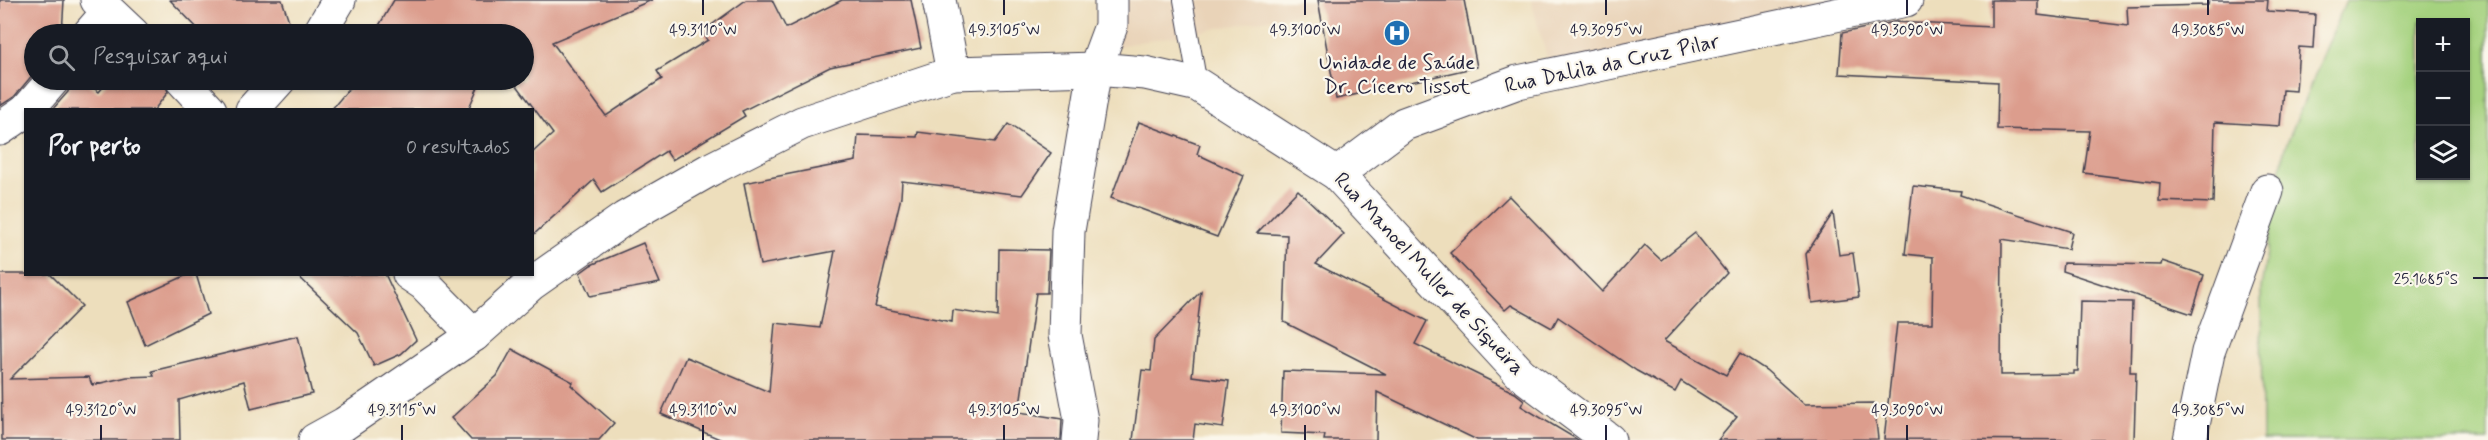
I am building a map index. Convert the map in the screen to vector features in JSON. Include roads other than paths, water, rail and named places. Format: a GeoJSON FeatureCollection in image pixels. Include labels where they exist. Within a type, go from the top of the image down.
{"type":"FeatureCollection","features":[{"type":"Feature","properties":{"kind":"street"},"geometry":{"type":"LineString","coordinates":[[325,24],[339,0]]}},
{"type":"Feature","properties":{"kind":"street"},"geometry":{"type":"LineString","coordinates":[[939,0],[953,73]]}},
{"type":"Feature","properties":{"kind":"street"},"geometry":{"type":"LineString","coordinates":[[1078,440],[1081,420],[1065,335],[1068,231],[1095,69],[1111,26],[1111,0]]}},
{"type":"Feature","properties":{"kind":"street","name":"Rua Dalila da Cruz Pilar"},"geometry":{"type":"LineString","coordinates":[[1337,174],[1404,124],[1518,82],[1906,0]]}},
{"type":"Feature","properties":{"kind":"street"},"geometry":{"type":"LineString","coordinates":[[98,15],[115,24]]}},
{"type":"Feature","properties":{"kind":"street","name":"Rua Manoel Muller de Siqueira"},"geometry":{"type":"LineString","coordinates":[[315,440],[344,424],[474,335],[531,284],[624,218],[711,169],[802,123],[953,73],[1095,69],[1145,73],[1198,85],[1337,174],[1521,374],[1609,440]]}},
{"type":"Feature","properties":{"kind":"street"},"geometry":{"type":"LineString","coordinates":[[28,108],[44,90]]}},
{"type":"Feature","properties":{"kind":"street"},"geometry":{"type":"LineString","coordinates":[[191,90],[208,108]]}},
{"type":"Feature","properties":{"kind":"street"},"geometry":{"type":"LineString","coordinates":[[254,108],[270,90]]}},
{"type":"Feature","properties":{"kind":"street"},"geometry":{"type":"LineString","coordinates":[[0,129],[24,111]]}},
{"type":"Feature","properties":{"kind":"street"},"geometry":{"type":"LineString","coordinates":[[2190,440],[2208,352],[2267,191]]}},
{"type":"Feature","properties":{"kind":"street"},"geometry":{"type":"LineString","coordinates":[[412,276],[424,284],[474,335]]}},
{"type":"Feature","properties":{"kind":"lane"},"geometry":{"type":"LineString","coordinates":[[1183,0],[1198,85]]}},
{"type":"Feature","properties":{"kind":"place","name":"Unidade de Saúde Dr. Cícero Tissot"},"geometry":{"type":"Point","coordinates":[1397,33]}}]}
